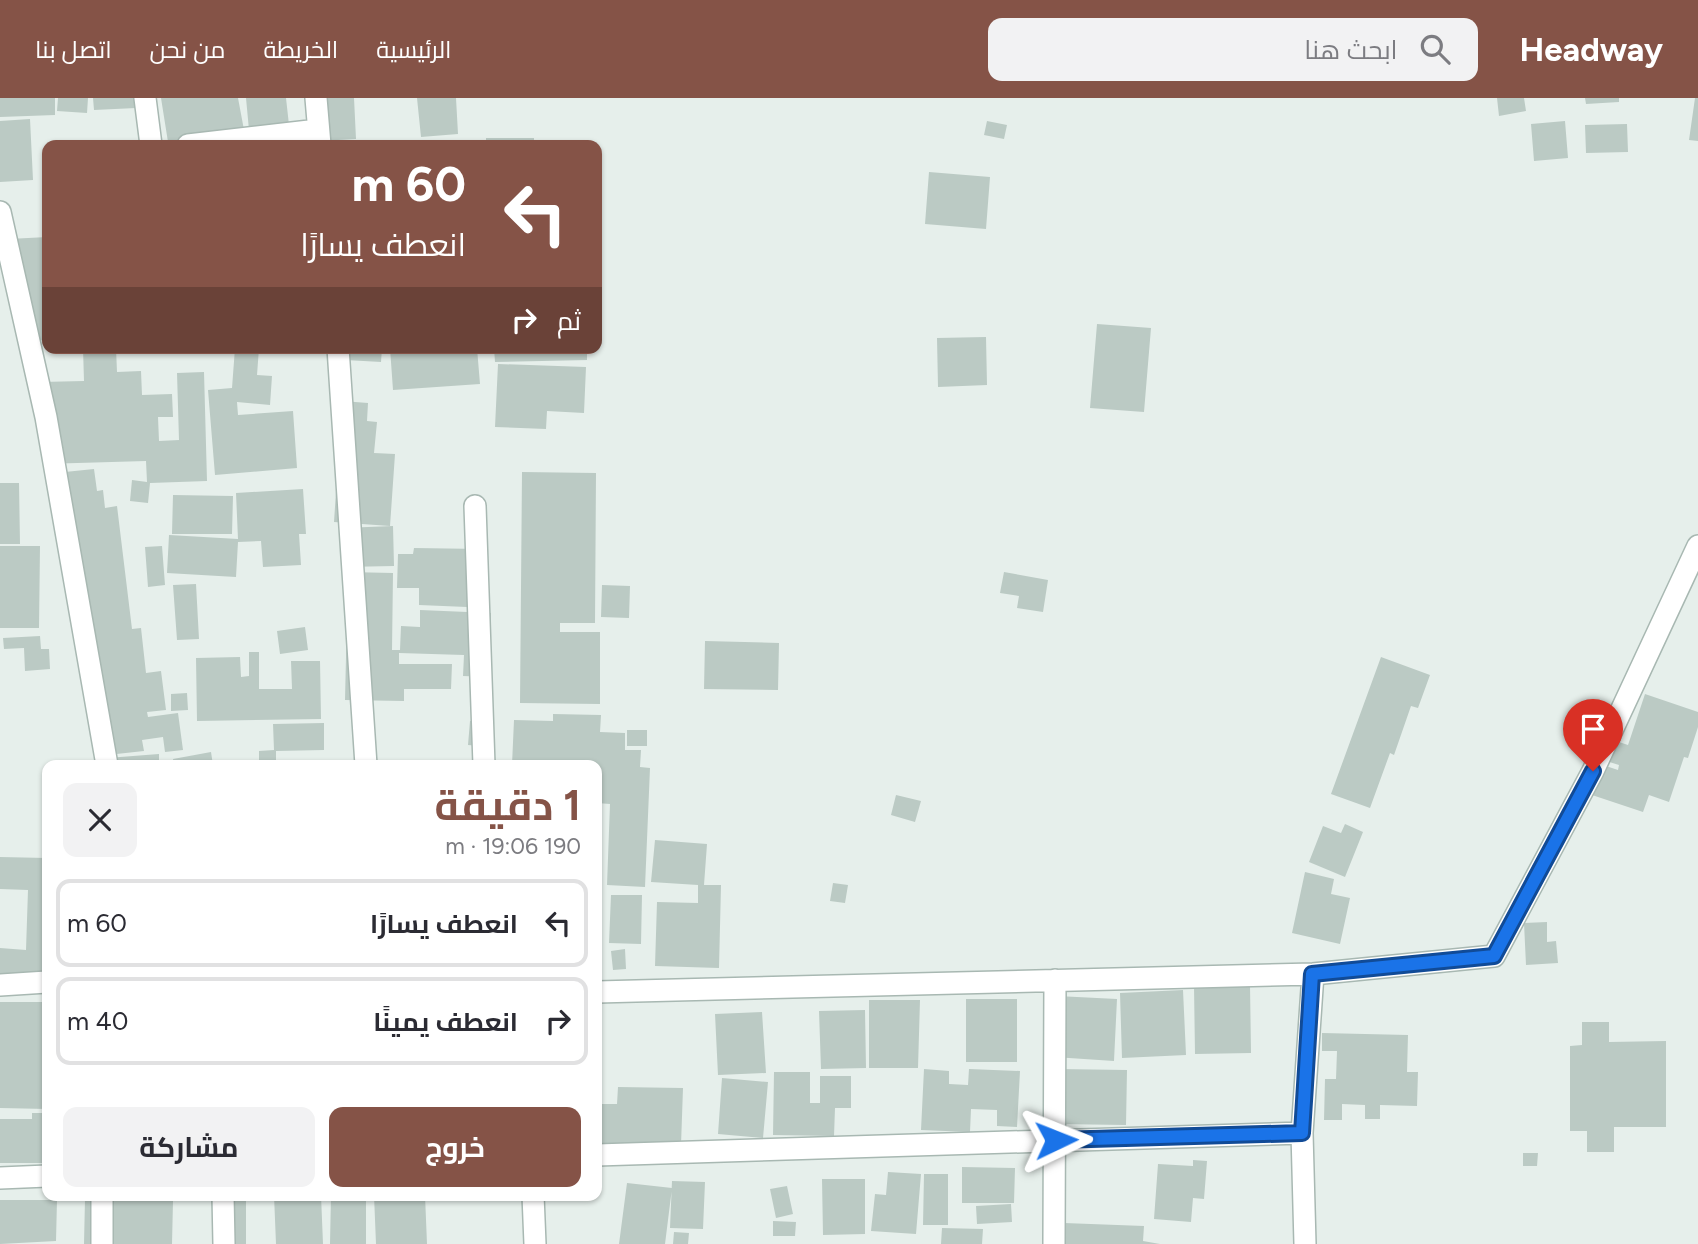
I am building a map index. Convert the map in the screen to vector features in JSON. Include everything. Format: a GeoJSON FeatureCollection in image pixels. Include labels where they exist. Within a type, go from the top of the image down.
{"type":"FeatureCollection","features":[{"type":"Feature","properties":{"kind":"street"},"geometry":{"type":"LineString","coordinates":[[145,98],[150,140]]}},
{"type":"Feature","properties":{"kind":"street"},"geometry":{"type":"LineString","coordinates":[[282,140],[319,138],[316,98]]}},
{"type":"Feature","properties":{"kind":"street"},"geometry":{"type":"LineString","coordinates":[[0,212],[46,417],[106,760]]}},
{"type":"Feature","properties":{"kind":"street"},"geometry":{"type":"LineString","coordinates":[[338,354],[366,760]]}},
{"type":"Feature","properties":{"kind":"street"},"geometry":{"type":"LineString","coordinates":[[475,506],[484,760]]}},
{"type":"Feature","properties":{"kind":"street"},"geometry":{"type":"LineString","coordinates":[[602,992],[1312,974],[1494,956],[1593,771],[1698,546]]}},
{"type":"Feature","properties":{"kind":"street"},"geometry":{"type":"LineString","coordinates":[[1305,1244],[1302,1133],[1312,974]]}},
{"type":"Feature","properties":{"kind":"street"},"geometry":{"type":"LineString","coordinates":[[1054,1244],[1055,980]]}},
{"type":"Feature","properties":{"kind":"street"},"geometry":{"type":"LineString","coordinates":[[0,985],[42,982]]}},
{"type":"Feature","properties":{"kind":"street"},"geometry":{"type":"LineString","coordinates":[[602,1155],[1302,1133]]}},
{"type":"Feature","properties":{"kind":"street"},"geometry":{"type":"LineString","coordinates":[[0,1178],[42,1176]]}},
{"type":"Feature","properties":{"kind":"street"},"geometry":{"type":"LineString","coordinates":[[102,1201],[102,1244]]}},
{"type":"Feature","properties":{"kind":"street"},"geometry":{"type":"LineString","coordinates":[[223,1201],[224,1244]]}},
{"type":"Feature","properties":{"kind":"street"},"geometry":{"type":"LineString","coordinates":[[533,1201],[534,1244]]}},
{"type":"Feature","properties":{"kind":"building"},"geometry":{"type":"Polygon","coordinates":[[[0,98],[55,98],[55,115],[0,117],[0,98]]]}},
{"type":"Feature","properties":{"kind":"building"},"geometry":{"type":"Polygon","coordinates":[[[58,98],[88,98],[87,113],[57,111],[58,98]]]}},
{"type":"Feature","properties":{"kind":"building"},"geometry":{"type":"Polygon","coordinates":[[[93,98],[135,98],[136,108],[94,110],[93,98]]]}},
{"type":"Feature","properties":{"kind":"building"},"geometry":{"type":"Polygon","coordinates":[[[161,98],[238,98],[244,130],[168,140],[161,98]]]}},
{"type":"Feature","properties":{"kind":"building"},"geometry":{"type":"Polygon","coordinates":[[[246,98],[286,98],[289,125],[249,130],[246,98]]]}},
{"type":"Feature","properties":{"kind":"building"},"geometry":{"type":"Polygon","coordinates":[[[319,98],[354,98],[356,139],[320,140],[319,98]]]}},
{"type":"Feature","properties":{"kind":"building"},"geometry":{"type":"Polygon","coordinates":[[[417,98],[456,98],[458,134],[421,137],[417,98]]]}},
{"type":"Feature","properties":{"kind":"building"},"geometry":{"type":"Polygon","coordinates":[[[1497,98],[1524,98],[1526,111],[1499,116],[1497,98]]]}},
{"type":"Feature","properties":{"kind":"building"},"geometry":{"type":"Polygon","coordinates":[[[1585,98],[1619,98],[1619,102],[1586,104],[1585,98]]]}},
{"type":"Feature","properties":{"kind":"building"},"geometry":{"type":"Polygon","coordinates":[[[1695,98],[1698,98],[1698,141],[1689,140],[1695,98]]]}},
{"type":"Feature","properties":{"kind":"building"},"geometry":{"type":"Polygon","coordinates":[[[30,119],[33,180],[0,182],[0,121],[30,119]]]}},
{"type":"Feature","properties":{"kind":"building"},"geometry":{"type":"Polygon","coordinates":[[[987,121],[1007,125],[1004,139],[984,135],[987,121]]]}},
{"type":"Feature","properties":{"kind":"building"},"geometry":{"type":"Polygon","coordinates":[[[1565,121],[1568,158],[1534,161],[1531,124],[1565,121]]]}},
{"type":"Feature","properties":{"kind":"building"},"geometry":{"type":"Polygon","coordinates":[[[1627,124],[1628,152],[1586,153],[1585,125],[1627,124]]]}},
{"type":"Feature","properties":{"kind":"building"},"geometry":{"type":"Polygon","coordinates":[[[486,138],[534,138],[534,140],[486,138]]]}},
{"type":"Feature","properties":{"kind":"building"},"geometry":{"type":"Polygon","coordinates":[[[929,172],[990,177],[986,229],[925,224],[929,172]]]}},
{"type":"Feature","properties":{"kind":"building"},"geometry":{"type":"Polygon","coordinates":[[[42,237],[42,340],[29,341],[9,239],[42,237]]]}},
{"type":"Feature","properties":{"kind":"building"},"geometry":{"type":"Polygon","coordinates":[[[1097,324],[1151,328],[1144,412],[1090,408],[1097,324]]]}},
{"type":"Feature","properties":{"kind":"building"},"geometry":{"type":"Polygon","coordinates":[[[986,337],[987,385],[938,387],[937,338],[986,337]]]}},
{"type":"Feature","properties":{"kind":"building"},"geometry":{"type":"Polygon","coordinates":[[[83,354],[116,354],[117,372],[141,371],[142,395],[172,394],[173,417],[158,417],[159,441],[179,440],[177,373],[204,372],[207,481],[150,483],[148,503],[130,501],[132,480],[147,482],[146,461],[43,464],[41,382],[84,381],[83,354]]]}},
{"type":"Feature","properties":{"kind":"building"},"geometry":{"type":"Polygon","coordinates":[[[235,354],[259,354],[257,375],[272,376],[270,405],[237,402],[238,415],[293,411],[297,468],[215,475],[208,390],[232,388],[235,354]]]}},
{"type":"Feature","properties":{"kind":"building"},"geometry":{"type":"Polygon","coordinates":[[[328,354],[382,354],[381,362],[328,359],[328,354]]]}},
{"type":"Feature","properties":{"kind":"building"},"geometry":{"type":"Polygon","coordinates":[[[390,354],[478,354],[480,384],[393,390],[390,354]]]}},
{"type":"Feature","properties":{"kind":"building"},"geometry":{"type":"Polygon","coordinates":[[[494,354],[587,354],[587,360],[495,362],[494,354]]]}},
{"type":"Feature","properties":{"kind":"building"},"geometry":{"type":"Polygon","coordinates":[[[498,364],[586,367],[584,413],[547,411],[546,429],[495,427],[498,364]]]}},
{"type":"Feature","properties":{"kind":"building"},"geometry":{"type":"Polygon","coordinates":[[[342,401],[368,403],[367,421],[377,422],[374,453],[395,454],[390,526],[334,522],[342,401]]]}},
{"type":"Feature","properties":{"kind":"building"},"geometry":{"type":"Polygon","coordinates":[[[94,469],[97,491],[103,490],[105,508],[117,506],[132,629],[141,628],[146,673],[161,671],[166,710],[147,712],[148,717],[178,713],[183,750],[165,752],[163,737],[142,740],[144,751],[98,756],[65,472],[94,469]]]}},
{"type":"Feature","properties":{"kind":"building"},"geometry":{"type":"Polygon","coordinates":[[[522,472],[596,473],[595,623],[560,623],[560,632],[600,632],[600,704],[520,703],[522,472]]]}},
{"type":"Feature","properties":{"kind":"building"},"geometry":{"type":"Polygon","coordinates":[[[0,483],[19,483],[20,544],[0,544],[0,483]]]}},
{"type":"Feature","properties":{"kind":"building"},"geometry":{"type":"Polygon","coordinates":[[[303,489],[306,534],[299,534],[301,565],[263,567],[261,541],[238,542],[236,577],[167,573],[169,535],[238,539],[236,493],[303,489]]]}},
{"type":"Feature","properties":{"kind":"building"},"geometry":{"type":"Polygon","coordinates":[[[173,495],[233,496],[232,534],[172,534],[173,495]]]}},
{"type":"Feature","properties":{"kind":"building"},"geometry":{"type":"Polygon","coordinates":[[[393,526],[394,566],[344,567],[343,528],[393,526]]]}},
{"type":"Feature","properties":{"kind":"building"},"geometry":{"type":"Polygon","coordinates":[[[0,546],[40,546],[39,628],[0,628],[0,546]]]}},
{"type":"Feature","properties":{"kind":"building"},"geometry":{"type":"Polygon","coordinates":[[[162,546],[165,585],[148,587],[145,547],[162,546]]]}},
{"type":"Feature","properties":{"kind":"building"},"geometry":{"type":"Polygon","coordinates":[[[414,548],[481,549],[468,568],[467,607],[419,605],[419,588],[397,588],[398,554],[413,554],[414,548]]]}},
{"type":"Feature","properties":{"kind":"building"},"geometry":{"type":"Polygon","coordinates":[[[348,572],[393,573],[392,650],[400,650],[401,626],[420,627],[420,610],[491,613],[489,677],[463,676],[464,655],[399,653],[399,664],[452,664],[451,689],[404,689],[404,701],[345,700],[348,572]]]}},
{"type":"Feature","properties":{"kind":"building"},"geometry":{"type":"Polygon","coordinates":[[[1004,572],[1048,580],[1043,612],[1017,608],[1019,596],[1000,593],[1004,572]]]}},
{"type":"Feature","properties":{"kind":"building"},"geometry":{"type":"Polygon","coordinates":[[[196,584],[199,639],[177,640],[173,585],[196,584]]]}},
{"type":"Feature","properties":{"kind":"building"},"geometry":{"type":"Polygon","coordinates":[[[602,585],[630,586],[629,618],[601,617],[602,585]]]}},
{"type":"Feature","properties":{"kind":"building"},"geometry":{"type":"Polygon","coordinates":[[[305,627],[308,650],[280,654],[277,631],[305,627]]]}},
{"type":"Feature","properties":{"kind":"building"},"geometry":{"type":"Polygon","coordinates":[[[40,636],[41,649],[49,649],[50,669],[25,671],[24,648],[4,649],[3,638],[40,636]]]}},
{"type":"Feature","properties":{"kind":"building"},"geometry":{"type":"Polygon","coordinates":[[[705,641],[779,643],[778,690],[704,689],[705,641]]]}},
{"type":"Feature","properties":{"kind":"building"},"geometry":{"type":"Polygon","coordinates":[[[249,652],[259,652],[259,689],[292,689],[291,661],[320,661],[321,719],[197,721],[196,658],[240,657],[241,677],[249,676],[249,652]]]}},
{"type":"Feature","properties":{"kind":"building"},"geometry":{"type":"Polygon","coordinates":[[[1381,657],[1430,675],[1418,708],[1411,706],[1394,755],[1390,753],[1370,808],[1331,794],[1381,657]]]}},
{"type":"Feature","properties":{"kind":"building"},"geometry":{"type":"Polygon","coordinates":[[[187,693],[188,710],[171,711],[171,694],[187,693]]]}},
{"type":"Feature","properties":{"kind":"building"},"geometry":{"type":"Polygon","coordinates":[[[1645,694],[1698,712],[1698,727],[1688,758],[1684,757],[1669,802],[1649,795],[1643,812],[1592,795],[1603,765],[1618,770],[1619,765],[1603,760],[1610,739],[1628,745],[1645,694]]]}},
{"type":"Feature","properties":{"kind":"building"},"geometry":{"type":"Polygon","coordinates":[[[553,714],[601,715],[600,732],[625,733],[625,750],[641,750],[640,767],[650,768],[645,887],[607,885],[610,804],[602,803],[602,760],[512,760],[514,720],[553,721],[553,714]]]}},
{"type":"Feature","properties":{"kind":"building"},"geometry":{"type":"Polygon","coordinates":[[[470,721],[483,722],[481,746],[468,745],[470,721]]]}},
{"type":"Feature","properties":{"kind":"building"},"geometry":{"type":"Polygon","coordinates":[[[324,723],[324,750],[276,751],[276,760],[259,760],[259,751],[274,750],[273,724],[324,723]]]}},
{"type":"Feature","properties":{"kind":"building"},"geometry":{"type":"Polygon","coordinates":[[[627,730],[647,730],[647,746],[627,746],[627,730]]]}},
{"type":"Feature","properties":{"kind":"building"},"geometry":{"type":"Polygon","coordinates":[[[211,752],[212,760],[173,760],[211,752]]]}},
{"type":"Feature","properties":{"kind":"building"},"geometry":{"type":"Polygon","coordinates":[[[159,754],[159,760],[107,758],[159,754]]]}},
{"type":"Feature","properties":{"kind":"building"},"geometry":{"type":"Polygon","coordinates":[[[896,795],[921,801],[915,822],[891,815],[896,795]]]}},
{"type":"Feature","properties":{"kind":"building"},"geometry":{"type":"Polygon","coordinates":[[[1345,824],[1363,832],[1345,877],[1309,862],[1323,826],[1341,833],[1345,824]]]}},
{"type":"Feature","properties":{"kind":"building"},"geometry":{"type":"Polygon","coordinates":[[[655,840],[707,844],[704,885],[721,885],[719,968],[655,966],[657,902],[698,903],[698,885],[651,882],[655,840]]]}},
{"type":"Feature","properties":{"kind":"building"},"geometry":{"type":"Polygon","coordinates":[[[0,857],[42,858],[42,976],[0,975],[0,948],[26,950],[28,890],[0,889],[0,857]]]}},
{"type":"Feature","properties":{"kind":"building"},"geometry":{"type":"Polygon","coordinates":[[[1305,872],[1334,879],[1331,894],[1350,898],[1340,944],[1292,933],[1305,872]]]}},
{"type":"Feature","properties":{"kind":"building"},"geometry":{"type":"Polygon","coordinates":[[[833,883],[848,885],[845,903],[830,901],[833,883]]]}},
{"type":"Feature","properties":{"kind":"building"},"geometry":{"type":"Polygon","coordinates":[[[611,895],[642,895],[641,944],[609,943],[611,895]]]}},
{"type":"Feature","properties":{"kind":"building"},"geometry":{"type":"Polygon","coordinates":[[[1547,922],[1547,942],[1556,941],[1558,963],[1526,965],[1524,923],[1547,922]]]}},
{"type":"Feature","properties":{"kind":"building"},"geometry":{"type":"Polygon","coordinates":[[[625,949],[626,969],[613,970],[611,951],[625,949]]]}},
{"type":"Feature","properties":{"kind":"building"},"geometry":{"type":"Polygon","coordinates":[[[1250,985],[1251,1053],[1195,1054],[1194,986],[1250,985]]]}},
{"type":"Feature","properties":{"kind":"building"},"geometry":{"type":"Polygon","coordinates":[[[1183,990],[1186,1055],[1122,1058],[1120,993],[1183,990]]]}},
{"type":"Feature","properties":{"kind":"building"},"geometry":{"type":"Polygon","coordinates":[[[1057,996],[1117,999],[1114,1061],[1054,1057],[1057,996]]]}},
{"type":"Feature","properties":{"kind":"building"},"geometry":{"type":"Polygon","coordinates":[[[966,999],[1017,999],[1017,1062],[966,1062],[966,999]]]}},
{"type":"Feature","properties":{"kind":"building"},"geometry":{"type":"Polygon","coordinates":[[[869,1000],[920,1000],[918,1068],[869,1068],[869,1000]]]}},
{"type":"Feature","properties":{"kind":"building"},"geometry":{"type":"Polygon","coordinates":[[[0,1002],[42,1002],[42,1109],[0,1108],[0,1002]]]}},
{"type":"Feature","properties":{"kind":"building"},"geometry":{"type":"Polygon","coordinates":[[[865,1010],[866,1068],[821,1069],[819,1011],[865,1010]]]}},
{"type":"Feature","properties":{"kind":"building"},"geometry":{"type":"Polygon","coordinates":[[[762,1012],[766,1073],[718,1075],[715,1014],[762,1012]]]}},
{"type":"Feature","properties":{"kind":"building"},"geometry":{"type":"Polygon","coordinates":[[[1582,1022],[1609,1022],[1609,1042],[1666,1041],[1666,1127],[1614,1127],[1614,1152],[1587,1152],[1587,1131],[1570,1131],[1570,1046],[1582,1045],[1582,1022]]]}},
{"type":"Feature","properties":{"kind":"building"},"geometry":{"type":"Polygon","coordinates":[[[1322,1033],[1408,1035],[1407,1072],[1418,1072],[1417,1106],[1380,1105],[1380,1119],[1365,1119],[1365,1105],[1342,1104],[1342,1120],[1324,1120],[1325,1079],[1336,1079],[1337,1051],[1322,1051],[1322,1033]]]}},
{"type":"Feature","properties":{"kind":"building"},"geometry":{"type":"Polygon","coordinates":[[[924,1069],[949,1071],[949,1084],[968,1085],[969,1069],[1020,1071],[1017,1127],[997,1126],[997,1110],[971,1109],[970,1132],[921,1130],[924,1069]]]}},
{"type":"Feature","properties":{"kind":"building"},"geometry":{"type":"Polygon","coordinates":[[[1057,1069],[1127,1070],[1126,1125],[1056,1124],[1057,1069]]]}},
{"type":"Feature","properties":{"kind":"building"},"geometry":{"type":"Polygon","coordinates":[[[774,1072],[810,1072],[810,1103],[820,1103],[820,1076],[851,1076],[851,1108],[835,1108],[834,1136],[773,1135],[774,1072]]]}},
{"type":"Feature","properties":{"kind":"building"},"geometry":{"type":"Polygon","coordinates":[[[722,1078],[768,1082],[763,1138],[718,1134],[722,1078]]]}},
{"type":"Feature","properties":{"kind":"building"},"geometry":{"type":"Polygon","coordinates":[[[618,1087],[683,1088],[681,1145],[602,1143],[602,1104],[617,1104],[618,1087]]]}},
{"type":"Feature","properties":{"kind":"building"},"geometry":{"type":"Polygon","coordinates":[[[32,1113],[42,1113],[42,1163],[0,1163],[0,1119],[32,1119],[32,1113]]]}},
{"type":"Feature","properties":{"kind":"building"},"geometry":{"type":"Polygon","coordinates":[[[1523,1153],[1538,1153],[1537,1166],[1523,1166],[1523,1153]]]}},
{"type":"Feature","properties":{"kind":"building"},"geometry":{"type":"Polygon","coordinates":[[[1193,1160],[1207,1161],[1204,1199],[1193,1198],[1191,1222],[1154,1219],[1158,1164],[1193,1166],[1193,1160]]]}},
{"type":"Feature","properties":{"kind":"building"},"geometry":{"type":"Polygon","coordinates":[[[962,1167],[1015,1168],[1014,1203],[962,1203],[962,1167]]]}},
{"type":"Feature","properties":{"kind":"building"},"geometry":{"type":"Polygon","coordinates":[[[888,1172],[921,1174],[916,1234],[871,1231],[875,1194],[886,1195],[888,1172]]]}},
{"type":"Feature","properties":{"kind":"building"},"geometry":{"type":"Polygon","coordinates":[[[924,1174],[948,1174],[948,1225],[923,1225],[924,1174]]]}},
{"type":"Feature","properties":{"kind":"building"},"geometry":{"type":"Polygon","coordinates":[[[822,1179],[865,1179],[865,1234],[823,1235],[822,1179]]]}},
{"type":"Feature","properties":{"kind":"building"},"geometry":{"type":"Polygon","coordinates":[[[672,1181],[705,1182],[703,1229],[670,1228],[672,1181]]]}},
{"type":"Feature","properties":{"kind":"building"},"geometry":{"type":"Polygon","coordinates":[[[627,1183],[672,1188],[665,1244],[619,1244],[627,1183]]]}},
{"type":"Feature","properties":{"kind":"building"},"geometry":{"type":"Polygon","coordinates":[[[787,1186],[793,1214],[776,1218],[770,1189],[787,1186]]]}},
{"type":"Feature","properties":{"kind":"building"},"geometry":{"type":"Polygon","coordinates":[[[0,1200],[57,1201],[56,1241],[0,1244],[0,1200]]]}},
{"type":"Feature","properties":{"kind":"building"},"geometry":{"type":"Polygon","coordinates":[[[85,1201],[173,1201],[172,1244],[84,1244],[85,1201]]]}},
{"type":"Feature","properties":{"kind":"building"},"geometry":{"type":"Polygon","coordinates":[[[226,1201],[246,1201],[246,1244],[225,1244],[226,1201]]]}},
{"type":"Feature","properties":{"kind":"building"},"geometry":{"type":"Polygon","coordinates":[[[274,1201],[321,1201],[323,1244],[276,1244],[274,1201]]]}},
{"type":"Feature","properties":{"kind":"building"},"geometry":{"type":"Polygon","coordinates":[[[331,1201],[366,1201],[366,1244],[330,1244],[331,1201]]]}},
{"type":"Feature","properties":{"kind":"building"},"geometry":{"type":"Polygon","coordinates":[[[374,1201],[425,1201],[427,1244],[376,1244],[374,1201]]]}},
{"type":"Feature","properties":{"kind":"building"},"geometry":{"type":"Polygon","coordinates":[[[1011,1204],[1012,1222],[977,1224],[976,1206],[1011,1204]]]}},
{"type":"Feature","properties":{"kind":"building"},"geometry":{"type":"Polygon","coordinates":[[[773,1221],[796,1222],[795,1236],[773,1236],[773,1221]]]}},
{"type":"Feature","properties":{"kind":"building"},"geometry":{"type":"Polygon","coordinates":[[[1064,1223],[1144,1226],[1143,1241],[1160,1244],[1063,1244],[1064,1223]]]}},
{"type":"Feature","properties":{"kind":"building"},"geometry":{"type":"Polygon","coordinates":[[[942,1228],[983,1229],[982,1244],[941,1244],[942,1228]]]}},
{"type":"Feature","properties":{"kind":"building"},"geometry":{"type":"Polygon","coordinates":[[[674,1232],[689,1233],[688,1244],[673,1244],[674,1232]]]}},
{"type":"Feature","properties":{"kind":"route"},"geometry":{"type":"LineString","coordinates":[[1056,1140],[1302,1133],[1312,974],[1494,956],[1593,771]]}}]}
